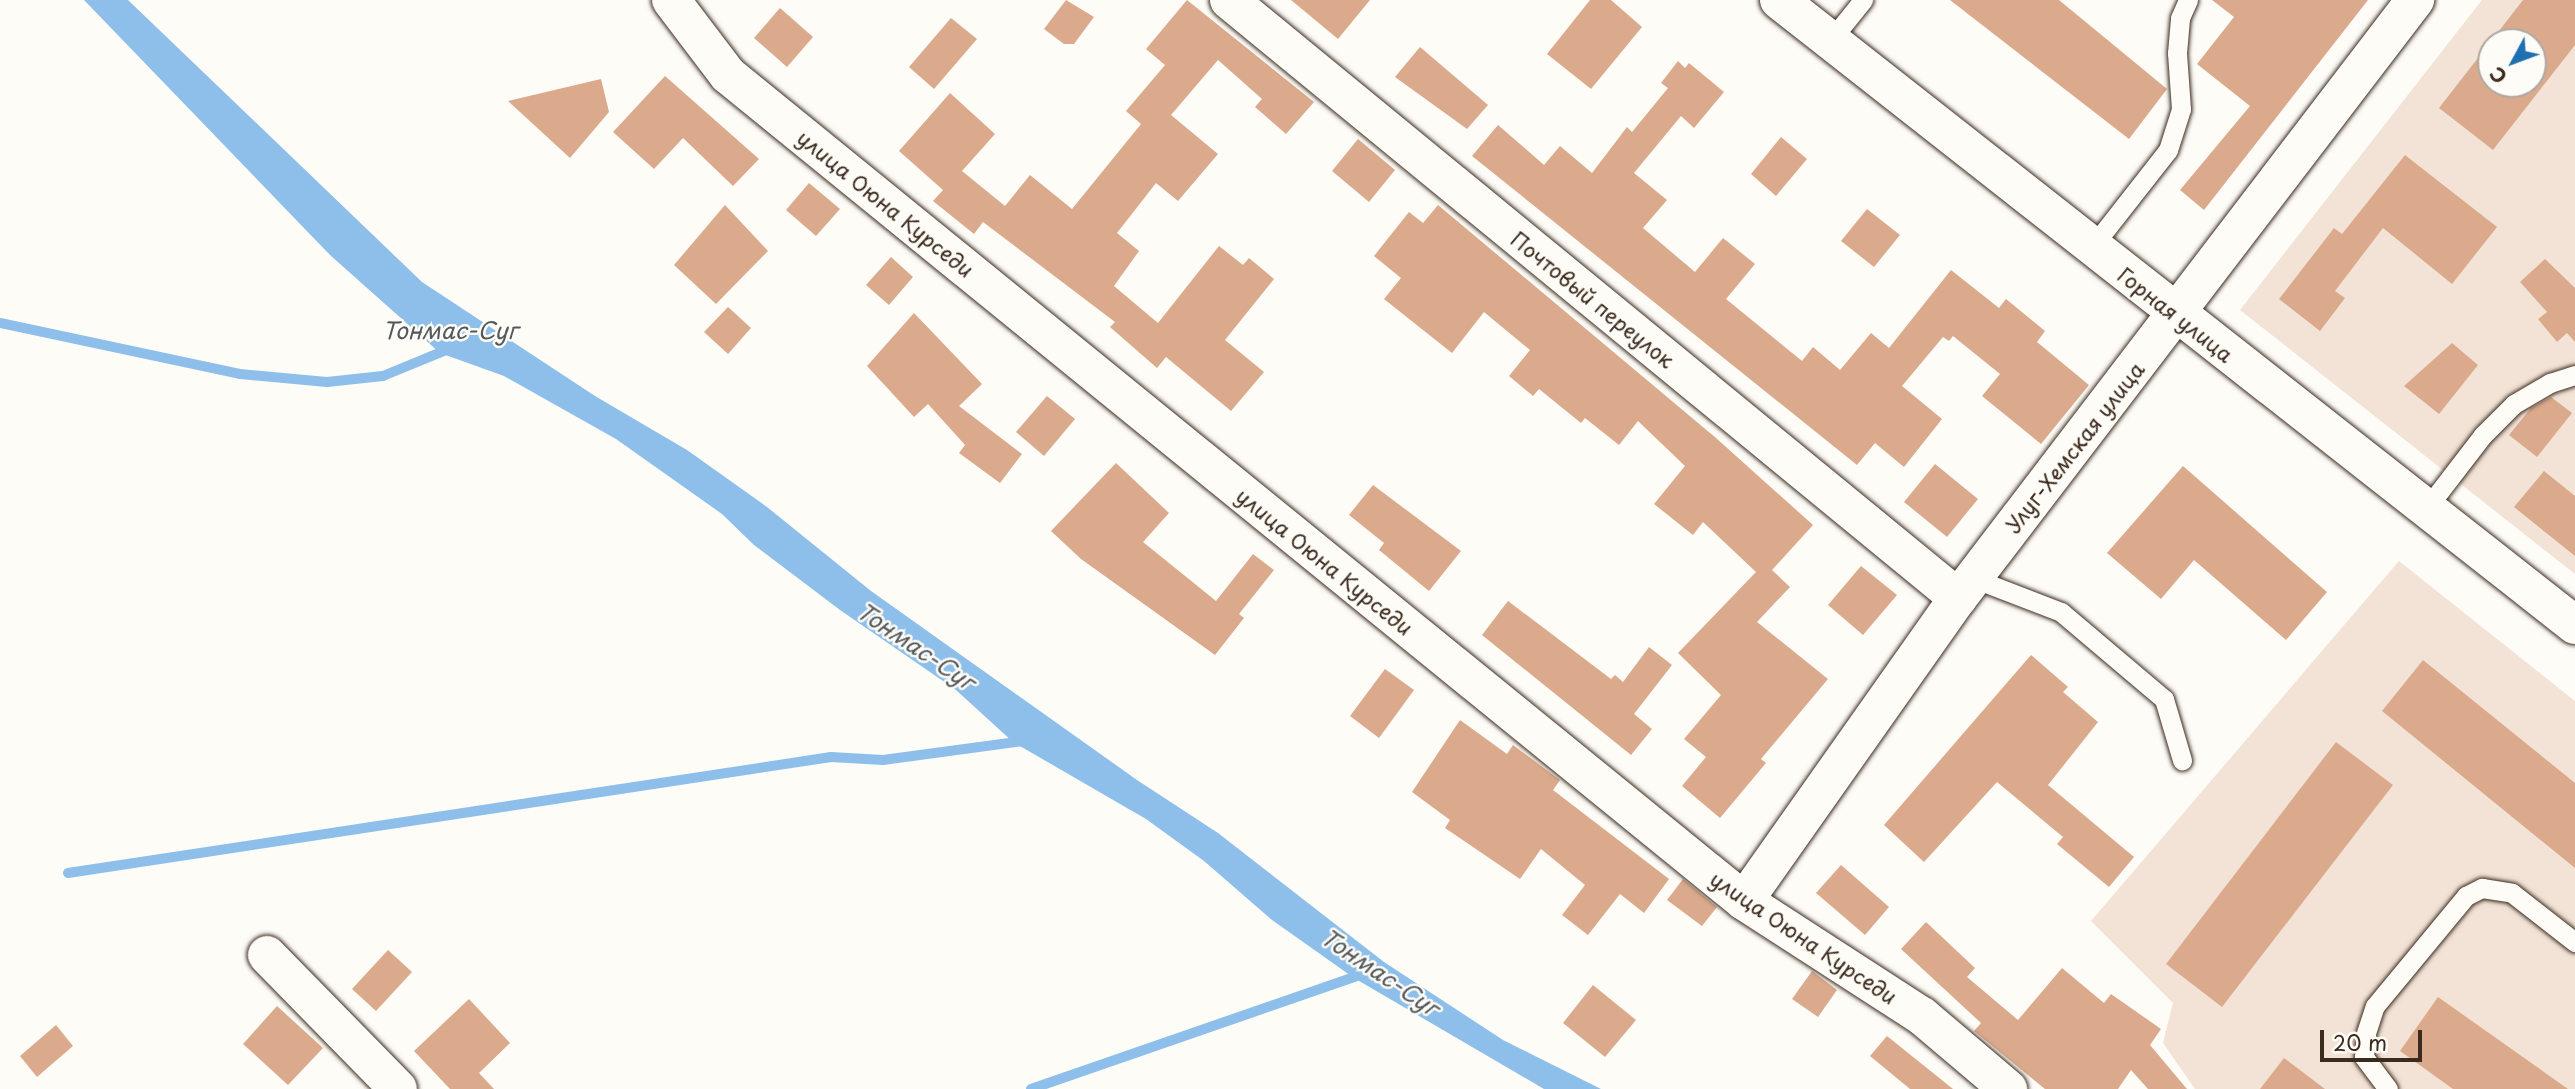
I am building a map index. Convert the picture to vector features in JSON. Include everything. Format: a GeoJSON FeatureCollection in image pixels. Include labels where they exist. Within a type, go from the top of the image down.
{"type":"FeatureCollection","features":[{"type":"Feature","properties":{"kind":"street","name":"улица Оюна Курседи"},"geometry":{"type":"LineString","coordinates":[[671,0],[728,75],[1744,901],[1922,1016],[2008,1089]]}},
{"type":"Feature","properties":{"kind":"street","name":"Почтовый переулок"},"geometry":{"type":"LineString","coordinates":[[1229,0],[1966,588]]}},
{"type":"Feature","properties":{"kind":"street","name":"Горная улица"},"geometry":{"type":"LineString","coordinates":[[1779,0],[2575,625]]}},
{"type":"Feature","properties":{"kind":"street","name":"Улуг-Хемская улица"},"geometry":{"type":"LineString","coordinates":[[1744,901],[1966,588],[2177,315],[2373,49],[2415,0]]}},
{"type":"Feature","properties":{"kind":"street"},"geometry":{"type":"LineString","coordinates":[[267,955],[398,1089]]}},
{"type":"Feature","properties":{"kind":"lane"},"geometry":{"type":"LineString","coordinates":[[1830,41],[1863,0]]}},
{"type":"Feature","properties":{"kind":"lane"},"geometry":{"type":"LineString","coordinates":[[2092,247],[2168,150],[2181,110],[2177,53],[2180,18],[2188,0]]}},
{"type":"Feature","properties":{"kind":"lane"},"geometry":{"type":"LineString","coordinates":[[2426,509],[2483,435],[2514,404],[2550,383],[2575,375]]}},
{"type":"Feature","properties":{"kind":"lane"},"geometry":{"type":"LineString","coordinates":[[1966,588],[2061,612],[2164,699],[2182,760]]}},
{"type":"Feature","properties":{"kind":"lane"},"geometry":{"type":"LineString","coordinates":[[2388,1089],[2364,1057],[2365,1032],[2375,1006],[2466,896],[2482,888],[2512,893],[2575,942]]}},
{"type":"Feature","properties":{"kind":"shaded area"},"geometry":{"type":"Polygon","coordinates":[[[2482,0],[2575,0],[2575,574],[2240,310],[2482,0]]]}},
{"type":"Feature","properties":{"kind":"shaded area"},"geometry":{"type":"Polygon","coordinates":[[[2399,561],[2575,701],[2575,1089],[2195,1089],[2163,1043],[2173,1003],[2091,921],[2399,561]]]}},
{"type":"Feature","properties":{"kind":"water","name":"Тонмас-Суг"},"geometry":{"type":"Polygon","coordinates":[[[84,0],[128,0],[422,282],[595,396],[687,450],[767,507],[871,591],[1137,780],[1218,833],[1384,962],[1503,1040],[1601,1089],[1544,1089],[1354,978],[1272,920],[1204,861],[1146,819],[1013,742],[956,690],[840,610],[754,545],[722,514],[616,439],[504,376],[440,353],[330,255],[84,0]]]}},
{"type":"Feature","properties":{"kind":"building"},"geometry":{"type":"Polygon","coordinates":[[[1066,0],[1094,17],[1074,44],[1064,44],[1044,29],[1066,0]]]}},
{"type":"Feature","properties":{"kind":"building"},"geometry":{"type":"Polygon","coordinates":[[[1187,0],[1314,102],[1286,134],[1255,107],[1262,99],[1218,60],[1171,115],[1218,154],[1178,201],[1156,183],[1117,233],[1139,251],[1114,286],[1158,323],[1219,246],[1243,265],[1249,258],[1274,279],[1225,340],[1264,372],[1231,411],[1166,357],[1157,368],[1110,327],[1115,322],[983,222],[974,234],[933,201],[943,190],[899,151],[950,93],[995,134],[962,171],[1005,206],[1030,175],[1072,209],[1141,124],[1126,111],[1165,65],[1146,49],[1187,0]]]}},
{"type":"Feature","properties":{"kind":"building"},"geometry":{"type":"Polygon","coordinates":[[[1291,0],[1370,0],[1338,39],[1291,0]]]}},
{"type":"Feature","properties":{"kind":"building"},"geometry":{"type":"Polygon","coordinates":[[[1590,0],[1611,0],[1642,27],[1591,89],[1547,54],[1590,0]]]}},
{"type":"Feature","properties":{"kind":"building"},"geometry":{"type":"Polygon","coordinates":[[[1950,0],[2059,0],[2167,89],[2129,139],[1950,0]]]}},
{"type":"Feature","properties":{"kind":"building"},"geometry":{"type":"Polygon","coordinates":[[[2212,0],[2368,0],[2204,210],[2180,190],[2250,106],[2197,64],[2234,17],[2212,0]]]}},
{"type":"Feature","properties":{"kind":"building"},"geometry":{"type":"Polygon","coordinates":[[[2523,0],[2575,0],[2575,45],[2547,81],[2547,28],[2501,28],[2523,0]]]}},
{"type":"Feature","properties":{"kind":"building"},"geometry":{"type":"Polygon","coordinates":[[[780,8],[813,37],[787,67],[754,38],[780,8]]]}},
{"type":"Feature","properties":{"kind":"building"},"geometry":{"type":"Polygon","coordinates":[[[951,18],[977,39],[934,89],[909,67],[951,18]]]}},
{"type":"Feature","properties":{"kind":"building"},"geometry":{"type":"Polygon","coordinates":[[[1420,47],[1488,105],[1467,129],[1395,77],[1420,47]]]}},
{"type":"Feature","properties":{"kind":"building"},"geometry":{"type":"Polygon","coordinates":[[[2477,59],[2477,98],[2534,98],[2493,150],[2439,108],[2477,59]]]}},
{"type":"Feature","properties":{"kind":"building"},"geometry":{"type":"Polygon","coordinates":[[[1678,61],[1685,68],[1689,63],[1724,92],[1694,128],[1681,116],[1634,173],[1667,200],[1643,228],[1695,272],[1723,238],[1755,264],[1726,299],[1802,361],[1813,347],[1840,370],[1871,333],[1889,348],[1951,270],[1999,308],[2006,299],[2045,331],[2037,342],[2089,385],[2041,444],[1982,396],[2000,374],[1953,336],[1949,341],[1943,337],[1902,386],[1942,419],[1904,467],[1875,443],[1857,465],[1472,156],[1498,125],[1544,165],[1560,146],[1592,173],[1627,127],[1632,132],[1668,88],[1661,83],[1678,61]]]}},
{"type":"Feature","properties":{"kind":"building"},"geometry":{"type":"Polygon","coordinates":[[[665,76],[759,159],[733,186],[683,138],[654,169],[613,132],[665,76]]]}},
{"type":"Feature","properties":{"kind":"building"},"geometry":{"type":"Polygon","coordinates":[[[601,79],[609,112],[570,158],[508,101],[601,79]]]}},
{"type":"Feature","properties":{"kind":"building"},"geometry":{"type":"Polygon","coordinates":[[[1781,137],[1807,159],[1776,196],[1751,174],[1781,137]]]}},
{"type":"Feature","properties":{"kind":"building"},"geometry":{"type":"Polygon","coordinates":[[[1358,139],[1395,170],[1369,202],[1332,171],[1358,139]]]}},
{"type":"Feature","properties":{"kind":"building"},"geometry":{"type":"Polygon","coordinates":[[[2405,155],[2497,227],[2452,284],[2383,228],[2335,291],[2345,298],[2320,331],[2279,299],[2334,228],[2342,234],[2405,155]]]}},
{"type":"Feature","properties":{"kind":"building"},"geometry":{"type":"Polygon","coordinates":[[[809,183],[840,209],[816,236],[786,210],[809,183]]]}},
{"type":"Feature","properties":{"kind":"building"},"geometry":{"type":"Polygon","coordinates":[[[725,205],[768,251],[716,304],[674,265],[725,205]]]}},
{"type":"Feature","properties":{"kind":"building"},"geometry":{"type":"Polygon","coordinates":[[[1438,205],[1716,438],[1813,525],[1772,570],[1790,587],[1757,622],[1828,679],[1761,759],[1766,763],[1720,818],[1682,786],[1706,757],[1684,739],[1721,695],[1678,653],[1756,572],[1703,522],[1693,535],[1654,504],[1685,466],[1638,421],[1619,445],[1585,418],[1581,423],[1539,389],[1533,396],[1509,376],[1530,350],[1484,312],[1452,353],[1384,299],[1401,278],[1374,256],[1409,212],[1423,223],[1438,205]]]}},
{"type":"Feature","properties":{"kind":"building"},"geometry":{"type":"Polygon","coordinates":[[[1867,209],[1900,235],[1874,267],[1841,241],[1867,209]]]}},
{"type":"Feature","properties":{"kind":"building"},"geometry":{"type":"Polygon","coordinates":[[[891,257],[913,277],[889,305],[866,285],[891,257]]]}},
{"type":"Feature","properties":{"kind":"building"},"geometry":{"type":"Polygon","coordinates":[[[2545,259],[2575,288],[2575,342],[2567,333],[2557,342],[2538,319],[2547,312],[2520,282],[2545,259]]]}},
{"type":"Feature","properties":{"kind":"building"},"geometry":{"type":"Polygon","coordinates":[[[728,307],[751,328],[728,354],[704,332],[728,307]]]}},
{"type":"Feature","properties":{"kind":"building"},"geometry":{"type":"Polygon","coordinates":[[[914,313],[982,384],[959,406],[1022,454],[1000,483],[959,453],[965,445],[928,404],[914,417],[867,366],[914,313]]]}},
{"type":"Feature","properties":{"kind":"building"},"geometry":{"type":"Polygon","coordinates":[[[2452,343],[2478,365],[2439,414],[2404,386],[2452,343]]]}},
{"type":"Feature","properties":{"kind":"building"},"geometry":{"type":"Polygon","coordinates":[[[1047,396],[1075,419],[1044,456],[1016,432],[1047,396]]]}},
{"type":"Feature","properties":{"kind":"building"},"geometry":{"type":"Polygon","coordinates":[[[2551,397],[2572,413],[2537,457],[2509,435],[2531,408],[2551,397]]]}},
{"type":"Feature","properties":{"kind":"building"},"geometry":{"type":"Polygon","coordinates":[[[1116,463],[1169,513],[1143,542],[1216,601],[1253,554],[1274,570],[1239,614],[1244,618],[1215,655],[1081,559],[1051,531],[1116,463]]]}},
{"type":"Feature","properties":{"kind":"building"},"geometry":{"type":"Polygon","coordinates":[[[1935,464],[1978,499],[1947,537],[1904,502],[1935,464]]]}},
{"type":"Feature","properties":{"kind":"building"},"geometry":{"type":"Polygon","coordinates":[[[2183,466],[2327,592],[2286,640],[2194,560],[2161,599],[2107,553],[2183,466]]]}},
{"type":"Feature","properties":{"kind":"building"},"geometry":{"type":"Polygon","coordinates":[[[2544,471],[2575,496],[2575,556],[2514,507],[2544,471]]]}},
{"type":"Feature","properties":{"kind":"building"},"geometry":{"type":"Polygon","coordinates":[[[1373,485],[1461,551],[1429,591],[1379,550],[1384,543],[1349,515],[1373,485]]]}},
{"type":"Feature","properties":{"kind":"building"},"geometry":{"type":"Polygon","coordinates":[[[1861,566],[1897,595],[1863,635],[1828,605],[1861,566]]]}},
{"type":"Feature","properties":{"kind":"building"},"geometry":{"type":"Polygon","coordinates":[[[1508,601],[1611,679],[1615,675],[1623,682],[1649,647],[1672,665],[1634,714],[1652,729],[1631,755],[1482,635],[1508,601]]]}},
{"type":"Feature","properties":{"kind":"building"},"geometry":{"type":"Polygon","coordinates":[[[2031,655],[2068,687],[2063,692],[2098,722],[2048,785],[2134,857],[2109,887],[2057,844],[2063,837],[1997,782],[1924,862],[1884,825],[2031,655]]]}},
{"type":"Feature","properties":{"kind":"building"},"geometry":{"type":"Polygon","coordinates":[[[2423,660],[2575,783],[2575,868],[2382,711],[2423,660]]]}},
{"type":"Feature","properties":{"kind":"building"},"geometry":{"type":"Polygon","coordinates":[[[1385,669],[1414,690],[1379,738],[1350,716],[1385,669]]]}},
{"type":"Feature","properties":{"kind":"building"},"geometry":{"type":"Polygon","coordinates":[[[1460,720],[1507,754],[1513,745],[1560,780],[1553,790],[1669,879],[1644,913],[1620,894],[1588,935],[1562,915],[1585,885],[1541,849],[1520,879],[1445,828],[1450,820],[1412,792],[1460,720]]]}},
{"type":"Feature","properties":{"kind":"building"},"geometry":{"type":"Polygon","coordinates":[[[2336,742],[2393,785],[2222,1007],[2166,964],[2336,742]]]}},
{"type":"Feature","properties":{"kind":"building"},"geometry":{"type":"Polygon","coordinates":[[[1841,865],[1889,907],[1865,935],[1816,893],[1841,865]]]}},
{"type":"Feature","properties":{"kind":"building"},"geometry":{"type":"Polygon","coordinates":[[[1683,879],[1717,907],[1702,926],[1667,900],[1683,879]]]}},
{"type":"Feature","properties":{"kind":"building"},"geometry":{"type":"Polygon","coordinates":[[[1926,922],[1975,968],[1967,977],[2018,1020],[2062,968],[2104,1003],[2111,994],[2161,1029],[2150,1045],[2187,1089],[2148,1089],[2131,1070],[2118,1089],[2045,1089],[1974,1031],[1981,1023],[1901,949],[1926,922]]]}},
{"type":"Feature","properties":{"kind":"building"},"geometry":{"type":"Polygon","coordinates":[[[388,950],[412,972],[376,1011],[352,989],[388,950]]]}},
{"type":"Feature","properties":{"kind":"building"},"geometry":{"type":"Polygon","coordinates":[[[1812,971],[1837,990],[1818,1017],[1792,999],[1812,971]]]}},
{"type":"Feature","properties":{"kind":"building"},"geometry":{"type":"Polygon","coordinates":[[[1593,985],[1636,1020],[1605,1057],[1563,1023],[1593,985]]]}},
{"type":"Feature","properties":{"kind":"building"},"geometry":{"type":"Polygon","coordinates":[[[2438,997],[2568,1089],[2453,1089],[2400,1051],[2438,997]]]}},
{"type":"Feature","properties":{"kind":"building"},"geometry":{"type":"Polygon","coordinates":[[[469,999],[510,1043],[479,1073],[494,1089],[450,1089],[414,1051],[469,999]]]}},
{"type":"Feature","properties":{"kind":"building"},"geometry":{"type":"Polygon","coordinates":[[[277,1006],[323,1048],[288,1085],[243,1044],[277,1006]]]}},
{"type":"Feature","properties":{"kind":"building"},"geometry":{"type":"Polygon","coordinates":[[[56,1025],[73,1046],[37,1077],[20,1056],[56,1025]]]}},
{"type":"Feature","properties":{"kind":"building"},"geometry":{"type":"Polygon","coordinates":[[[1887,1036],[1953,1089],[1910,1089],[1870,1056],[1887,1036]]]}},
{"type":"Feature","properties":{"kind":"building"},"geometry":{"type":"Polygon","coordinates":[[[2284,1058],[2325,1089],[2260,1089],[2284,1058]]]}},
{"type":"Feature","properties":{"kind":"waterway"},"geometry":{"type":"LineString","coordinates":[[0,323],[240,374],[327,382],[383,376],[451,348]]}},
{"type":"Feature","properties":{"kind":"waterway"},"geometry":{"type":"LineString","coordinates":[[68,873],[831,757],[883,760],[1024,741]]}},
{"type":"Feature","properties":{"kind":"waterway"},"geometry":{"type":"LineString","coordinates":[[1031,1089],[1366,973]]}}]}
